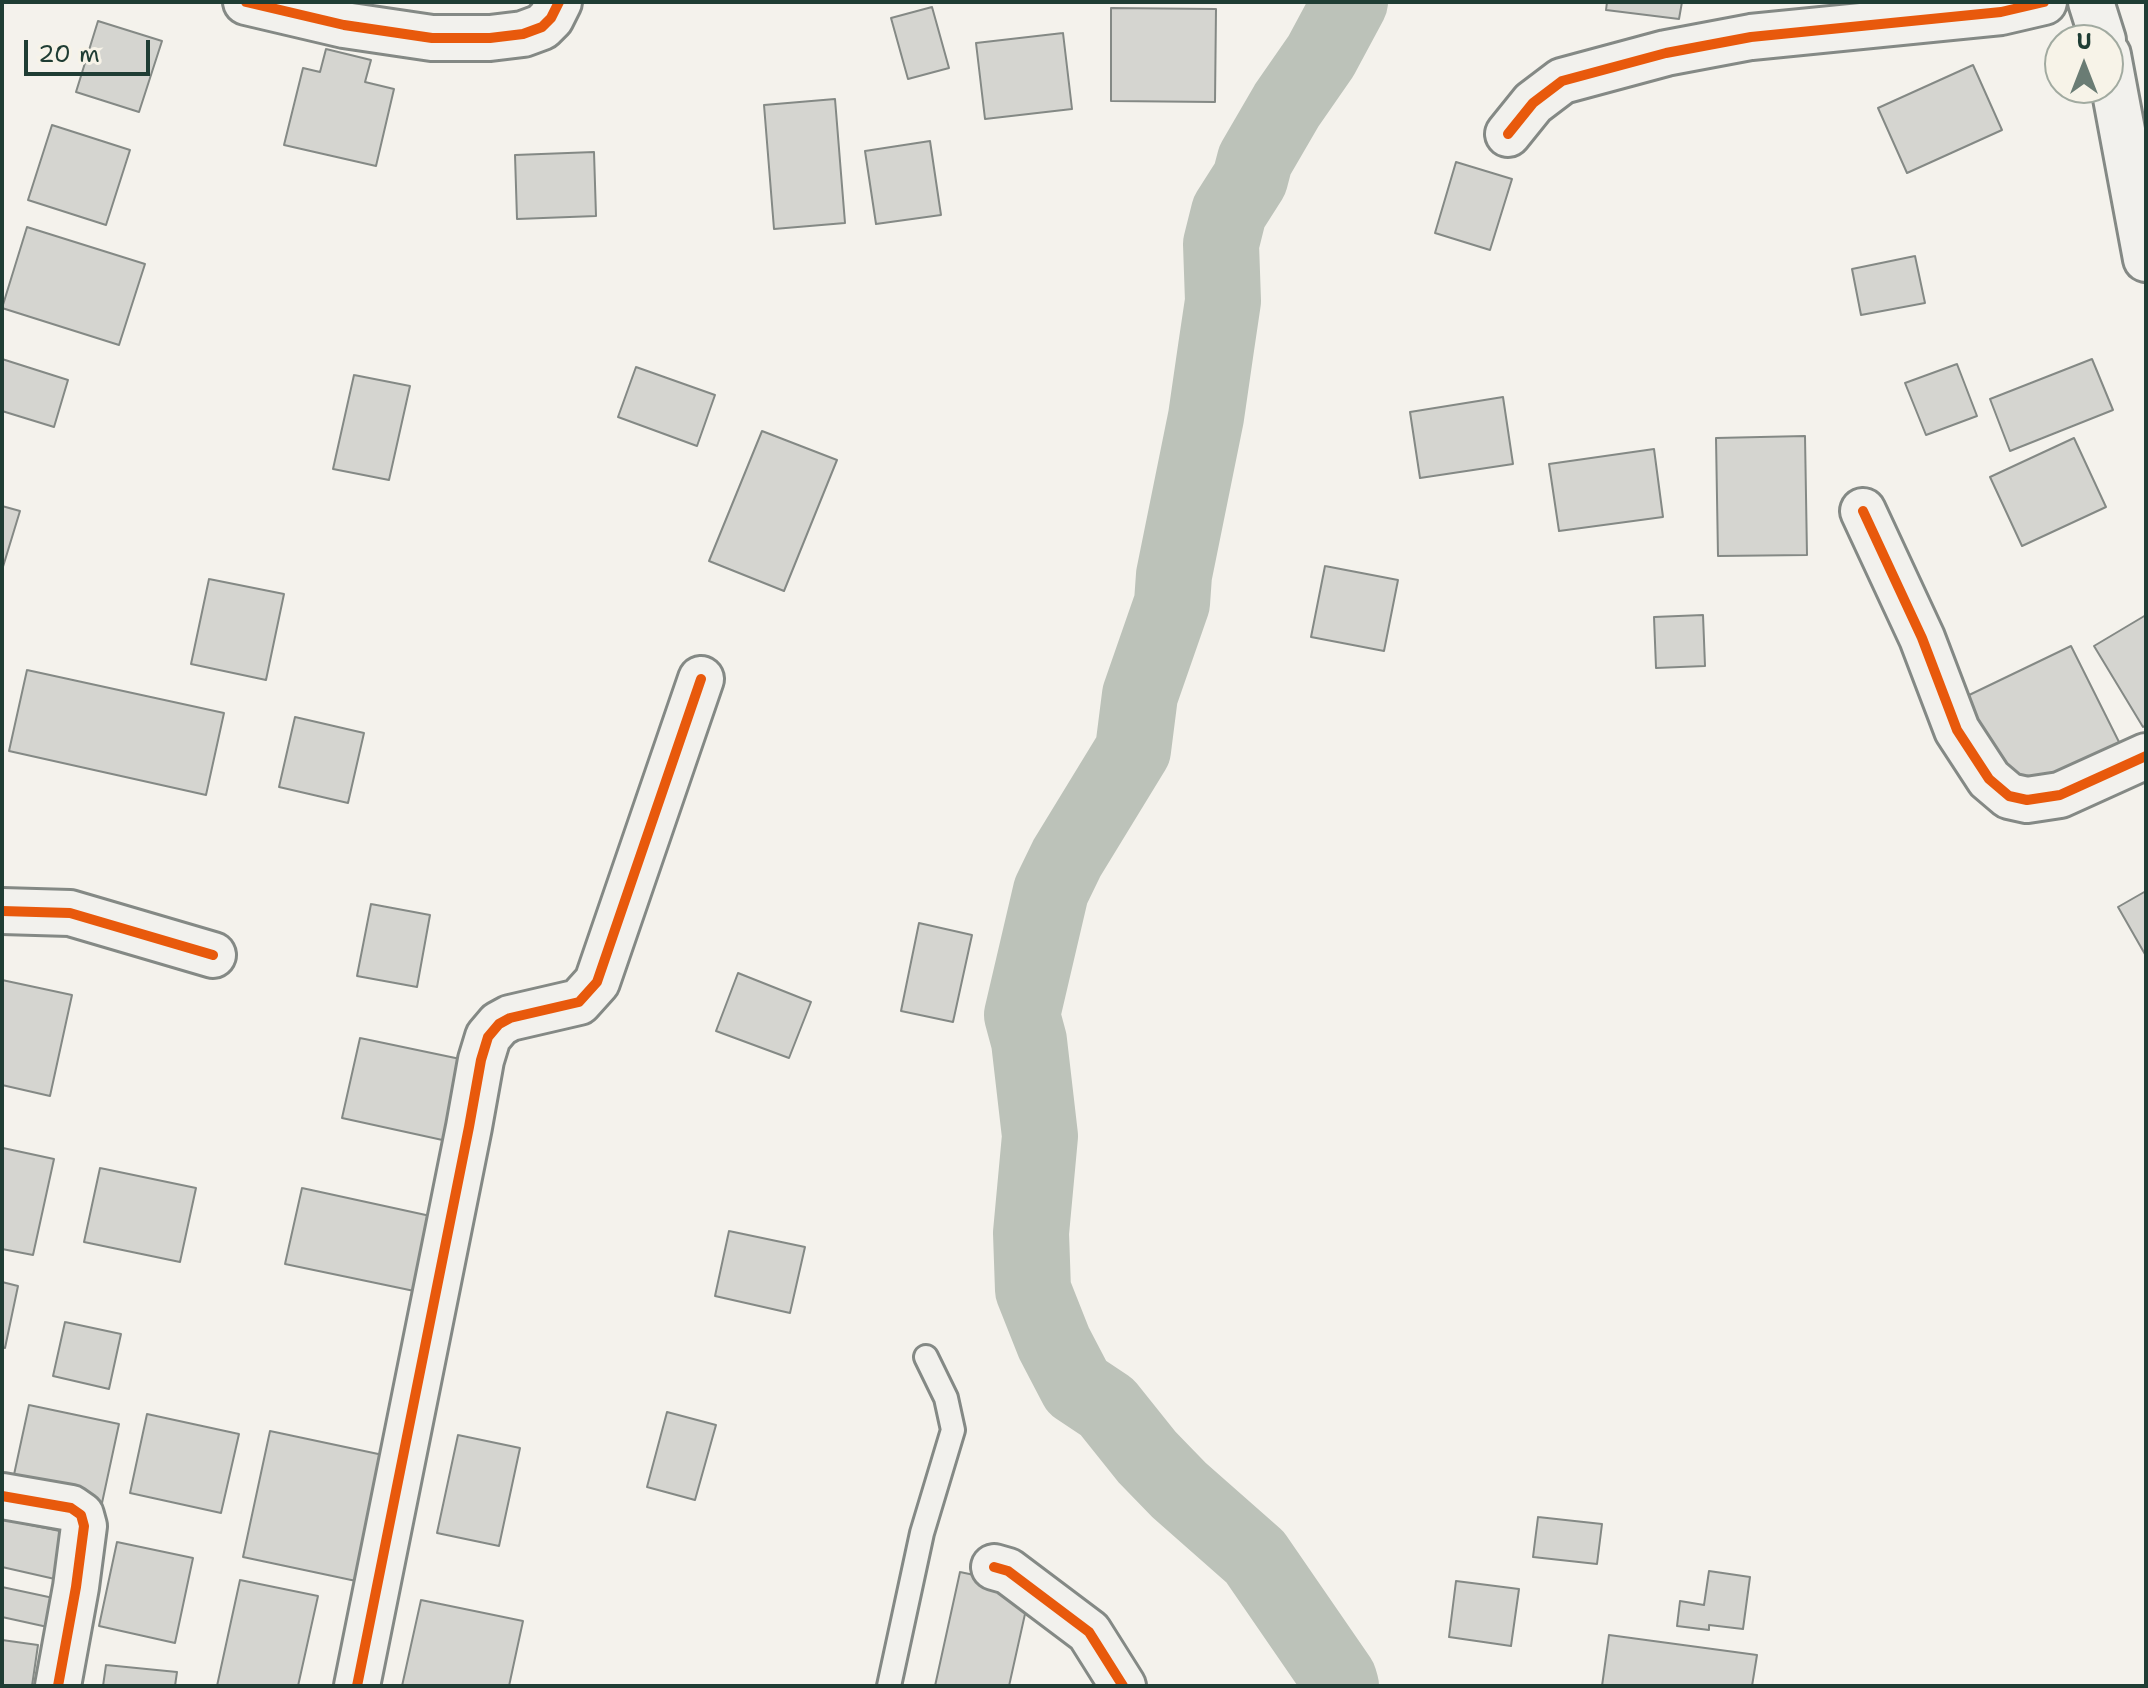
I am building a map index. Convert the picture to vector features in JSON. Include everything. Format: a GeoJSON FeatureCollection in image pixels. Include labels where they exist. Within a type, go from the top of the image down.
{"type":"FeatureCollection","features":[{"type":"Feature","properties":{"kind":"street"},"geometry":{"type":"LineString","coordinates":[[246,2],[344,25],[432,38],[490,38],[523,34],[542,27],[559,2]]}},
{"type":"Feature","properties":{"kind":"street"},"geometry":{"type":"LineString","coordinates":[[1508,134],[1533,103],[1562,81],[1666,53],[1751,37],[2001,12],[2044,2]]}},
{"type":"Feature","properties":{"kind":"street"},"geometry":{"type":"LineString","coordinates":[[2091,2],[2098,24]]}},
{"type":"Feature","properties":{"kind":"street"},"geometry":{"type":"LineString","coordinates":[[2117,104],[2146,259]]}},
{"type":"Feature","properties":{"kind":"street"},"geometry":{"type":"LineString","coordinates":[[1863,511],[1922,638],[1957,730],[1989,779],[2009,796],[2027,800],[2060,795],[2146,756]]}},
{"type":"Feature","properties":{"kind":"street"},"geometry":{"type":"LineString","coordinates":[[357,1686],[488,1037],[499,1024],[510,1018],[579,1002],[597,982],[701,679]]}},
{"type":"Feature","properties":{"kind":"street"},"geometry":{"type":"LineString","coordinates":[[2,911],[70,913],[213,955]]}},
{"type":"Feature","properties":{"kind":"street"},"geometry":{"type":"LineString","coordinates":[[2,1496],[71,1508],[81,1515],[84,1526],[76,1587],[58,1686]]}},
{"type":"Feature","properties":{"kind":"street"},"geometry":{"type":"LineString","coordinates":[[994,1567],[1008,1571],[1089,1632],[1118,1673],[1123,1686]]}},
{"type":"Feature","properties":{"kind":"lane"},"geometry":{"type":"LineString","coordinates":[[889,1686],[922,1533],[953,1430],[946,1398],[926,1357]]}},
{"type":"Feature","properties":{"kind":"building"},"geometry":{"type":"Polygon","coordinates":[[[1607,2],[1682,2],[1679,19],[1606,10],[1607,2]]]}},
{"type":"Feature","properties":{"kind":"building"},"geometry":{"type":"Polygon","coordinates":[[[932,7],[949,68],[908,79],[891,18],[932,7]]]}},
{"type":"Feature","properties":{"kind":"building"},"geometry":{"type":"Polygon","coordinates":[[[1111,8],[1216,9],[1215,102],[1111,101],[1111,8]]]}},
{"type":"Feature","properties":{"kind":"building"},"geometry":{"type":"Polygon","coordinates":[[[98,21],[162,41],[139,112],[76,92],[98,21]]]}},
{"type":"Feature","properties":{"kind":"building"},"geometry":{"type":"Polygon","coordinates":[[[1063,33],[1072,109],[985,119],[976,43],[1063,33]]]}},
{"type":"Feature","properties":{"kind":"building"},"geometry":{"type":"Polygon","coordinates":[[[326,49],[371,60],[365,82],[394,89],[376,166],[284,145],[303,68],[320,72],[326,49]]]}},
{"type":"Feature","properties":{"kind":"building"},"geometry":{"type":"Polygon","coordinates":[[[1973,65],[2002,130],[1907,173],[1878,108],[1973,65]]]}},
{"type":"Feature","properties":{"kind":"building"},"geometry":{"type":"Polygon","coordinates":[[[835,99],[845,223],[774,229],[764,105],[835,99]]]}},
{"type":"Feature","properties":{"kind":"building"},"geometry":{"type":"Polygon","coordinates":[[[52,125],[130,150],[106,225],[28,200],[52,125]]]}},
{"type":"Feature","properties":{"kind":"building"},"geometry":{"type":"Polygon","coordinates":[[[930,141],[941,215],[876,224],[865,151],[930,141]]]}},
{"type":"Feature","properties":{"kind":"building"},"geometry":{"type":"Polygon","coordinates":[[[594,152],[596,216],[517,219],[515,155],[594,152]]]}},
{"type":"Feature","properties":{"kind":"building"},"geometry":{"type":"Polygon","coordinates":[[[1456,162],[1512,179],[1490,250],[1435,233],[1456,162]]]}},
{"type":"Feature","properties":{"kind":"building"},"geometry":{"type":"Polygon","coordinates":[[[27,227],[145,264],[119,345],[2,308],[27,227]]]}},
{"type":"Feature","properties":{"kind":"building"},"geometry":{"type":"Polygon","coordinates":[[[1915,256],[1925,303],[1861,315],[1852,269],[1915,256]]]}},
{"type":"Feature","properties":{"kind":"building"},"geometry":{"type":"Polygon","coordinates":[[[2,359],[68,380],[54,427],[2,411],[2,359]]]}},
{"type":"Feature","properties":{"kind":"building"},"geometry":{"type":"Polygon","coordinates":[[[2092,359],[2113,410],[2010,451],[1990,399],[2092,359]]]}},
{"type":"Feature","properties":{"kind":"building"},"geometry":{"type":"Polygon","coordinates":[[[1957,364],[1977,416],[1926,435],[1905,383],[1957,364]]]}},
{"type":"Feature","properties":{"kind":"building"},"geometry":{"type":"Polygon","coordinates":[[[636,367],[715,395],[697,446],[618,417],[636,367]]]}},
{"type":"Feature","properties":{"kind":"building"},"geometry":{"type":"Polygon","coordinates":[[[354,375],[410,386],[389,480],[333,469],[354,375]]]}},
{"type":"Feature","properties":{"kind":"building"},"geometry":{"type":"Polygon","coordinates":[[[1503,397],[1513,464],[1420,478],[1410,412],[1503,397]]]}},
{"type":"Feature","properties":{"kind":"building"},"geometry":{"type":"Polygon","coordinates":[[[762,431],[837,460],[784,591],[709,561],[762,431]]]}},
{"type":"Feature","properties":{"kind":"building"},"geometry":{"type":"Polygon","coordinates":[[[1805,436],[1807,555],[1718,556],[1716,438],[1805,436]]]}},
{"type":"Feature","properties":{"kind":"building"},"geometry":{"type":"Polygon","coordinates":[[[2074,438],[2106,507],[2022,546],[1990,477],[2074,438]]]}},
{"type":"Feature","properties":{"kind":"building"},"geometry":{"type":"Polygon","coordinates":[[[1654,449],[1663,517],[1559,531],[1549,464],[1654,449]]]}},
{"type":"Feature","properties":{"kind":"building"},"geometry":{"type":"Polygon","coordinates":[[[2,506],[20,511],[2,570],[2,506]]]}},
{"type":"Feature","properties":{"kind":"building"},"geometry":{"type":"Polygon","coordinates":[[[1325,566],[1398,580],[1384,651],[1311,637],[1325,566]]]}},
{"type":"Feature","properties":{"kind":"building"},"geometry":{"type":"Polygon","coordinates":[[[209,579],[284,594],[266,680],[191,664],[209,579]]]}},
{"type":"Feature","properties":{"kind":"building"},"geometry":{"type":"Polygon","coordinates":[[[1703,615],[1705,666],[1656,668],[1654,617],[1703,615]]]}},
{"type":"Feature","properties":{"kind":"building"},"geometry":{"type":"Polygon","coordinates":[[[2146,615],[2146,725],[2143,727],[2094,646],[2146,615]]]}},
{"type":"Feature","properties":{"kind":"building"},"geometry":{"type":"Polygon","coordinates":[[[2071,646],[2120,744],[2014,796],[1965,697],[2071,646]]]}},
{"type":"Feature","properties":{"kind":"building"},"geometry":{"type":"Polygon","coordinates":[[[27,670],[224,713],[206,795],[9,751],[27,670]]]}},
{"type":"Feature","properties":{"kind":"building"},"geometry":{"type":"Polygon","coordinates":[[[295,717],[364,733],[348,803],[279,787],[295,717]]]}},
{"type":"Feature","properties":{"kind":"building"},"geometry":{"type":"Polygon","coordinates":[[[2146,891],[2146,956],[2118,907],[2146,891]]]}},
{"type":"Feature","properties":{"kind":"building"},"geometry":{"type":"Polygon","coordinates":[[[371,904],[430,915],[417,987],[357,976],[371,904]]]}},
{"type":"Feature","properties":{"kind":"building"},"geometry":{"type":"Polygon","coordinates":[[[919,923],[972,935],[953,1022],[901,1011],[919,923]]]}},
{"type":"Feature","properties":{"kind":"building"},"geometry":{"type":"Polygon","coordinates":[[[738,973],[811,1002],[789,1058],[716,1031],[738,973]]]}},
{"type":"Feature","properties":{"kind":"building"},"geometry":{"type":"Polygon","coordinates":[[[2,980],[72,995],[50,1096],[2,1085],[2,980]]]}},
{"type":"Feature","properties":{"kind":"building"},"geometry":{"type":"Polygon","coordinates":[[[360,1038],[465,1060],[447,1141],[342,1118],[360,1038]]]}},
{"type":"Feature","properties":{"kind":"building"},"geometry":{"type":"Polygon","coordinates":[[[3,1148],[54,1159],[33,1255],[2,1249],[3,1148]]]}},
{"type":"Feature","properties":{"kind":"building"},"geometry":{"type":"Polygon","coordinates":[[[100,1168],[196,1188],[180,1262],[84,1242],[100,1168]]]}},
{"type":"Feature","properties":{"kind":"building"},"geometry":{"type":"Polygon","coordinates":[[[302,1188],[435,1217],[419,1292],[285,1264],[302,1188]]]}},
{"type":"Feature","properties":{"kind":"building"},"geometry":{"type":"Polygon","coordinates":[[[729,1231],[805,1247],[790,1313],[715,1296],[729,1231]]]}},
{"type":"Feature","properties":{"kind":"building"},"geometry":{"type":"Polygon","coordinates":[[[2,1282],[18,1286],[5,1348],[2,1347],[2,1282]]]}},
{"type":"Feature","properties":{"kind":"building"},"geometry":{"type":"Polygon","coordinates":[[[65,1322],[121,1334],[109,1389],[53,1376],[65,1322]]]}},
{"type":"Feature","properties":{"kind":"building"},"geometry":{"type":"Polygon","coordinates":[[[29,1405],[119,1424],[102,1503],[12,1484],[29,1405]]]}},
{"type":"Feature","properties":{"kind":"building"},"geometry":{"type":"Polygon","coordinates":[[[667,1412],[716,1425],[695,1500],[647,1487],[667,1412]]]}},
{"type":"Feature","properties":{"kind":"building"},"geometry":{"type":"Polygon","coordinates":[[[147,1414],[239,1434],[221,1513],[130,1493],[147,1414]]]}},
{"type":"Feature","properties":{"kind":"building"},"geometry":{"type":"Polygon","coordinates":[[[270,1431],[383,1455],[356,1581],[243,1557],[270,1431]]]}},
{"type":"Feature","properties":{"kind":"building"},"geometry":{"type":"Polygon","coordinates":[[[458,1435],[520,1448],[499,1546],[437,1533],[458,1435]]]}},
{"type":"Feature","properties":{"kind":"building"},"geometry":{"type":"Polygon","coordinates":[[[1538,1517],[1602,1524],[1597,1564],[1533,1557],[1538,1517]]]}},
{"type":"Feature","properties":{"kind":"building"},"geometry":{"type":"Polygon","coordinates":[[[2,1519],[79,1535],[68,1582],[2,1567],[2,1519]]]}},
{"type":"Feature","properties":{"kind":"building"},"geometry":{"type":"Polygon","coordinates":[[[117,1542],[193,1558],[175,1643],[99,1626],[117,1542]]]}},
{"type":"Feature","properties":{"kind":"building"},"geometry":{"type":"Polygon","coordinates":[[[1709,1571],[1750,1577],[1743,1629],[1709,1625],[1709,1630],[1677,1626],[1680,1601],[1704,1605],[1709,1571]]]}},
{"type":"Feature","properties":{"kind":"building"},"geometry":{"type":"Polygon","coordinates":[[[960,1572],[1031,1587],[1009,1686],[935,1686],[960,1572]]]}},
{"type":"Feature","properties":{"kind":"building"},"geometry":{"type":"Polygon","coordinates":[[[240,1580],[318,1596],[298,1686],[217,1686],[240,1580]]]}},
{"type":"Feature","properties":{"kind":"building"},"geometry":{"type":"Polygon","coordinates":[[[1456,1581],[1519,1589],[1511,1646],[1449,1637],[1456,1581]]]}},
{"type":"Feature","properties":{"kind":"building"},"geometry":{"type":"Polygon","coordinates":[[[2,1587],[58,1599],[52,1628],[2,1617],[2,1587]]]}},
{"type":"Feature","properties":{"kind":"building"},"geometry":{"type":"Polygon","coordinates":[[[421,1600],[523,1621],[509,1686],[402,1686],[421,1600]]]}},
{"type":"Feature","properties":{"kind":"building"},"geometry":{"type":"Polygon","coordinates":[[[1609,1635],[1757,1655],[1752,1686],[1602,1686],[1609,1635]]]}},
{"type":"Feature","properties":{"kind":"building"},"geometry":{"type":"Polygon","coordinates":[[[2,1640],[38,1645],[32,1686],[2,1686],[2,1640]]]}},
{"type":"Feature","properties":{"kind":"building"},"geometry":{"type":"Polygon","coordinates":[[[106,1665],[177,1672],[175,1686],[103,1686],[106,1665]]]}},
{"type":"Feature","properties":{"kind":"waterway"},"geometry":{"type":"LineString","coordinates":[[1341,1686],[1255,1557],[1179,1490],[1147,1457],[1107,1407],[1077,1387],[1054,1343],[1033,1290],[1031,1233],[1040,1136],[1029,1041],[1022,1015],[1051,891],[1067,858],[1133,750],[1140,695],[1172,603],[1174,575],[1206,417],[1223,301],[1221,244],[1229,212],[1250,179],[1255,160],[1287,105],[1321,56],[1350,2]]}},
{"type":"Feature","properties":{"kind":"cycle path"},"geometry":{"type":"LineString","coordinates":[[246,2],[344,25],[432,38],[490,38],[523,34],[542,27],[559,2]]}},
{"type":"Feature","properties":{"kind":"cycle path"},"geometry":{"type":"LineString","coordinates":[[1508,134],[1533,103],[1562,81],[1666,53],[1751,37],[2001,12],[2044,2]]}},
{"type":"Feature","properties":{"kind":"cycle path"},"geometry":{"type":"LineString","coordinates":[[1863,511],[1922,638],[1957,730],[1989,779],[2009,796],[2027,800],[2060,795],[2146,756]]}},
{"type":"Feature","properties":{"kind":"cycle path"},"geometry":{"type":"LineString","coordinates":[[357,1686],[488,1037],[499,1024],[510,1018],[579,1002],[597,982],[701,679]]}},
{"type":"Feature","properties":{"kind":"cycle path"},"geometry":{"type":"LineString","coordinates":[[2,911],[70,913],[213,955]]}},
{"type":"Feature","properties":{"kind":"cycle path"},"geometry":{"type":"LineString","coordinates":[[2,1496],[71,1508],[81,1515],[84,1526],[76,1587],[58,1686]]}},
{"type":"Feature","properties":{"kind":"cycle path"},"geometry":{"type":"LineString","coordinates":[[994,1567],[1008,1571],[1089,1632],[1123,1686]]}}]}
